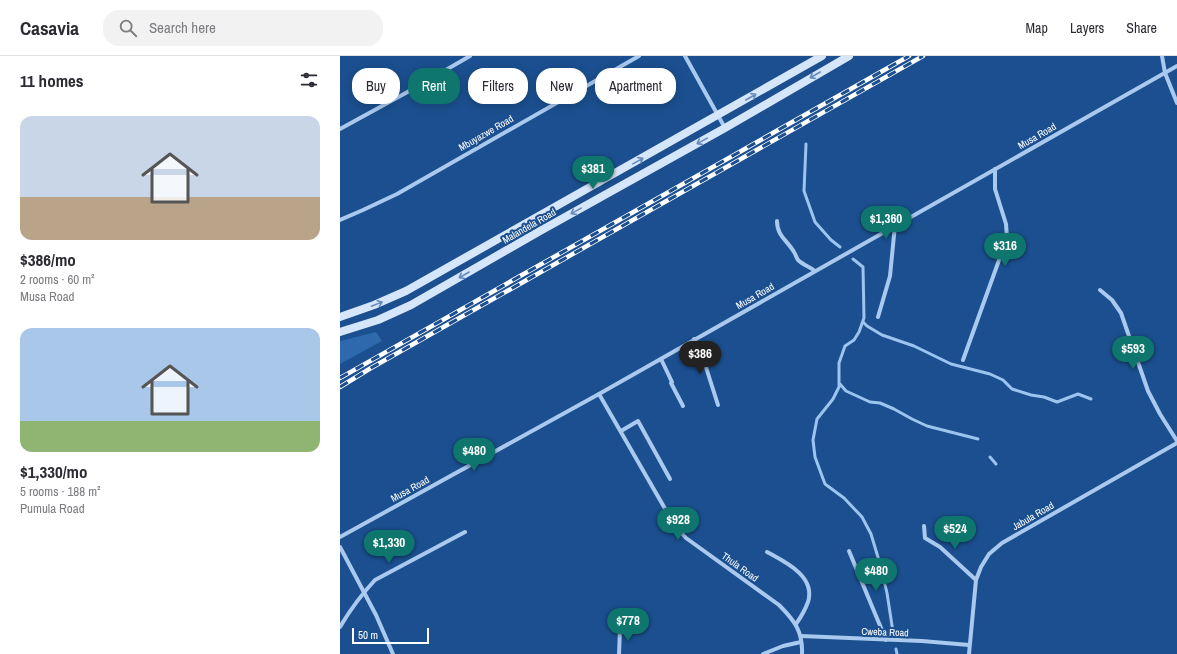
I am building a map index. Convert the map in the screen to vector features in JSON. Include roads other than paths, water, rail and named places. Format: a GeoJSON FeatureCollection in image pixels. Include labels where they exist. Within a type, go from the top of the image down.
{"type":"FeatureCollection","features":[{"type":"Feature","properties":{"kind":"main road","name":"Malandela Road"},"geometry":{"type":"LineString","coordinates":[[340,317],[374,305],[406,291],[822,56]]}},
{"type":"Feature","properties":{"kind":"main road","name":"Malandela Road"},"geometry":{"type":"LineString","coordinates":[[340,332],[378,320],[411,305],[725,128],[849,56]]}},
{"type":"Feature","properties":{"kind":"street"},"geometry":{"type":"LineString","coordinates":[[340,129],[470,56]]}},
{"type":"Feature","properties":{"kind":"street","name":"Mbuyazwe Road"},"geometry":{"type":"LineString","coordinates":[[340,220],[397,194],[639,56]]}},
{"type":"Feature","properties":{"kind":"street"},"geometry":{"type":"LineString","coordinates":[[685,56],[725,128]]}},
{"type":"Feature","properties":{"kind":"street"},"geometry":{"type":"LineString","coordinates":[[1162,56],[1165,73],[1177,104]]}},
{"type":"Feature","properties":{"kind":"street","name":"Musa Road"},"geometry":{"type":"LineString","coordinates":[[340,537],[599,394],[1177,66]]}},
{"type":"Feature","properties":{"kind":"street"},"geometry":{"type":"LineString","coordinates":[[963,360],[1007,238],[1006,224],[995,189],[995,169]]}},
{"type":"Feature","properties":{"kind":"street"},"geometry":{"type":"LineString","coordinates":[[777,221],[778,231],[794,251],[796,258],[815,271]]}},
{"type":"Feature","properties":{"kind":"street"},"geometry":{"type":"LineString","coordinates":[[878,317],[890,276],[895,226]]}},
{"type":"Feature","properties":{"kind":"street"},"geometry":{"type":"LineString","coordinates":[[1100,290],[1112,300],[1121,313],[1148,391],[1177,442]]}},
{"type":"Feature","properties":{"kind":"street"},"geometry":{"type":"LineString","coordinates":[[694,340],[704,361],[718,405]]}},
{"type":"Feature","properties":{"kind":"street"},"geometry":{"type":"LineString","coordinates":[[661,359],[683,406]]}},
{"type":"Feature","properties":{"kind":"street","name":"Thula Road"},"geometry":{"type":"LineString","coordinates":[[599,394],[675,526],[686,538],[779,605],[790,616],[796,624],[801,636],[802,654]]}},
{"type":"Feature","properties":{"kind":"street"},"geometry":{"type":"LineString","coordinates":[[621,431],[638,421],[670,479]]}},
{"type":"Feature","properties":{"kind":"street","name":"Jabula Road"},"geometry":{"type":"LineString","coordinates":[[968,654],[976,580],[981,567],[989,554],[1002,543],[1177,442]]}},
{"type":"Feature","properties":{"kind":"street"},"geometry":{"type":"LineString","coordinates":[[924,526],[925,538],[940,547],[976,580]]}},
{"type":"Feature","properties":{"kind":"street"},"geometry":{"type":"LineString","coordinates":[[340,627],[363,592],[375,580],[466,532]]}},
{"type":"Feature","properties":{"kind":"street"},"geometry":{"type":"LineString","coordinates":[[340,547],[379,620],[393,654]]}},
{"type":"Feature","properties":{"kind":"street"},"geometry":{"type":"LineString","coordinates":[[849,551],[886,640]]}},
{"type":"Feature","properties":{"kind":"street"},"geometry":{"type":"LineString","coordinates":[[767,552],[801,574],[807,585],[809,593],[808,600],[805,610],[796,624]]}},
{"type":"Feature","properties":{"kind":"street"},"geometry":{"type":"LineString","coordinates":[[619,654],[620,629]]}},
{"type":"Feature","properties":{"kind":"street","name":"Cweba Road"},"geometry":{"type":"LineString","coordinates":[[801,636],[922,641],[969,645]]}},
{"type":"Feature","properties":{"kind":"street"},"geometry":{"type":"LineString","coordinates":[[763,654],[783,646],[801,642]]}},
{"type":"Feature","properties":{"kind":"waterway"},"geometry":{"type":"LineString","coordinates":[[806,144],[804,191],[815,222],[831,240],[840,247]]}},
{"type":"Feature","properties":{"kind":"waterway"},"geometry":{"type":"LineString","coordinates":[[853,259],[863,267],[864,318],[859,332],[854,340],[845,346],[839,363],[839,387],[833,399],[817,419],[813,440],[815,457],[825,484],[844,498],[862,517],[871,534],[887,593],[893,632]]}},
{"type":"Feature","properties":{"kind":"waterway"},"geometry":{"type":"LineString","coordinates":[[863,322],[882,335],[914,346],[951,364],[990,374],[1003,380],[1012,389],[1057,402],[1078,394],[1091,399]]}},
{"type":"Feature","properties":{"kind":"waterway"},"geometry":{"type":"LineString","coordinates":[[840,384],[846,391],[870,402],[880,403],[894,409],[927,426],[978,439]]}},
{"type":"Feature","properties":{"kind":"waterway"},"geometry":{"type":"LineString","coordinates":[[990,457],[996,464]]}},
{"type":"Feature","properties":{"kind":"waterway"},"geometry":{"type":"LineString","coordinates":[[896,649],[897,654]]}},
{"type":"Feature","properties":{"kind":"railway"},"geometry":{"type":"LineString","coordinates":[[340,378],[909,56]]}},
{"type":"Feature","properties":{"kind":"railway"},"geometry":{"type":"LineString","coordinates":[[340,387],[371,368],[923,56]]}}]}
